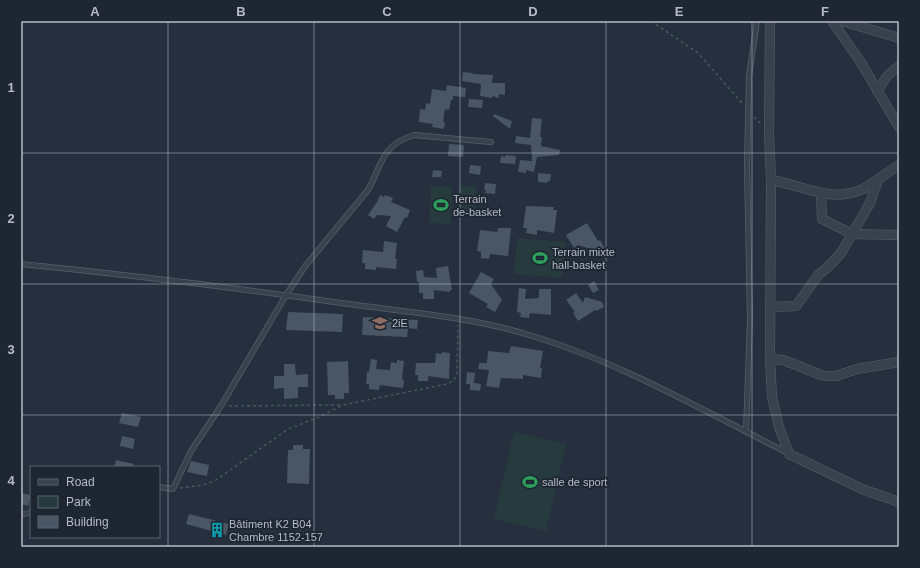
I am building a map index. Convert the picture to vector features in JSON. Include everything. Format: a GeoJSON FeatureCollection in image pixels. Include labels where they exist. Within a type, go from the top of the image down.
{"type":"FeatureCollection","features":[{"type":"Feature","properties":{"kind":"street"},"geometry":{"type":"LineString","coordinates":[[770,21],[770,359],[772,396],[779,427],[789,454],[862,489],[899,502]]}},
{"type":"Feature","properties":{"kind":"street"},"geometry":{"type":"LineString","coordinates":[[832,21],[860,61],[899,127]]}},
{"type":"Feature","properties":{"kind":"street"},"geometry":{"type":"LineString","coordinates":[[842,21],[899,38]]}},
{"type":"Feature","properties":{"kind":"street"},"geometry":{"type":"LineString","coordinates":[[877,91],[888,75],[899,66]]}},
{"type":"Feature","properties":{"kind":"street"},"geometry":{"type":"LineString","coordinates":[[771,180],[788,182],[821,193],[845,195],[862,189],[899,165]]}},
{"type":"Feature","properties":{"kind":"street"},"geometry":{"type":"LineString","coordinates":[[770,307],[796,306],[819,274],[841,253],[870,203],[878,180]]}},
{"type":"Feature","properties":{"kind":"street"},"geometry":{"type":"LineString","coordinates":[[821,193],[822,219],[852,234],[899,235]]}},
{"type":"Feature","properties":{"kind":"street"},"geometry":{"type":"LineString","coordinates":[[770,359],[790,362],[825,376],[836,376],[857,369],[899,362]]}},
{"type":"Feature","properties":{"kind":"lane"},"geometry":{"type":"LineString","coordinates":[[746,432],[750,319],[748,166],[749,76],[757,21]]}},
{"type":"Feature","properties":{"kind":"lane"},"geometry":{"type":"LineString","coordinates":[[160,487],[173,489],[191,451],[221,406],[286,295],[306,265],[368,190],[374,180],[380,162],[389,149],[402,138],[414,135],[490,142]]}},
{"type":"Feature","properties":{"kind":"lane"},"geometry":{"type":"LineString","coordinates":[[21,264],[286,295],[458,318],[530,335],[580,353],[644,381],[789,454]]}},
{"type":"Feature","properties":{"kind":"path"},"geometry":{"type":"LineString","coordinates":[[651,21],[698,53],[744,105]]}},
{"type":"Feature","properties":{"kind":"path"},"geometry":{"type":"LineString","coordinates":[[754,117],[770,134]]}},
{"type":"Feature","properties":{"kind":"path"},"geometry":{"type":"LineString","coordinates":[[221,406],[343,405],[404,394],[447,384],[454,381],[457,375],[458,318]]}},
{"type":"Feature","properties":{"kind":"path"},"geometry":{"type":"LineString","coordinates":[[173,489],[197,486],[216,480],[288,429],[317,418],[343,405]]}},
{"type":"Feature","properties":{"kind":"green space","name":"Terrain de-basket"},"geometry":{"type":"Polygon","coordinates":[[[431,186],[452,187],[451,224],[430,223],[431,186]]]}},
{"type":"Feature","properties":{"kind":"green space"},"geometry":{"type":"Polygon","coordinates":[[[459,186],[476,186],[476,214],[459,214],[459,186]]]}},
{"type":"Feature","properties":{"kind":"green space","name":"Terrain mixte hall-basket"},"geometry":{"type":"Polygon","coordinates":[[[517,238],[566,242],[562,278],[514,274],[517,238]]]}},
{"type":"Feature","properties":{"kind":"green space","name":"salle de sport"},"geometry":{"type":"Polygon","coordinates":[[[514,432],[566,444],[546,531],[494,519],[514,432]]]}},
{"type":"Feature","properties":{"kind":"building"},"geometry":{"type":"Polygon","coordinates":[[[463,72],[493,75],[492,83],[505,83],[505,95],[499,94],[499,98],[492,96],[492,98],[480,96],[481,84],[462,81],[463,72]]]}},
{"type":"Feature","properties":{"kind":"building"},"geometry":{"type":"Polygon","coordinates":[[[447,85],[466,88],[465,97],[453,96],[449,110],[445,109],[443,122],[445,122],[444,129],[432,127],[433,124],[419,122],[420,109],[425,110],[426,103],[430,104],[432,89],[446,91],[447,85]]]}},
{"type":"Feature","properties":{"kind":"building"},"geometry":{"type":"Polygon","coordinates":[[[469,99],[483,100],[482,108],[468,107],[469,99]]]}},
{"type":"Feature","properties":{"kind":"building"},"geometry":{"type":"Polygon","coordinates":[[[494,114],[512,121],[510,129],[493,116],[494,114]]]}},
{"type":"Feature","properties":{"kind":"building"},"geometry":{"type":"Polygon","coordinates":[[[532,118],[542,119],[540,137],[542,137],[541,146],[560,150],[559,155],[537,157],[534,172],[526,170],[526,173],[518,172],[520,160],[532,161],[531,145],[515,143],[516,136],[530,138],[532,118]]]}},
{"type":"Feature","properties":{"kind":"building"},"geometry":{"type":"Polygon","coordinates":[[[449,144],[464,145],[463,157],[448,156],[449,144]]]}},
{"type":"Feature","properties":{"kind":"building"},"geometry":{"type":"Polygon","coordinates":[[[506,155],[516,156],[515,164],[500,163],[501,156],[505,157],[506,155]]]}},
{"type":"Feature","properties":{"kind":"building"},"geometry":{"type":"Polygon","coordinates":[[[470,165],[481,166],[480,175],[469,173],[470,165]]]}},
{"type":"Feature","properties":{"kind":"building"},"geometry":{"type":"Polygon","coordinates":[[[433,170],[442,171],[441,177],[432,177],[433,170]]]}},
{"type":"Feature","properties":{"kind":"building"},"geometry":{"type":"Polygon","coordinates":[[[538,173],[551,174],[550,181],[547,183],[538,182],[538,173]]]}},
{"type":"Feature","properties":{"kind":"building"},"geometry":{"type":"Polygon","coordinates":[[[485,183],[496,184],[495,194],[485,193],[485,183]]]}},
{"type":"Feature","properties":{"kind":"building"},"geometry":{"type":"Polygon","coordinates":[[[380,195],[393,198],[391,202],[410,210],[407,218],[405,217],[397,232],[386,226],[391,216],[377,215],[374,219],[368,215],[380,195]]]}},
{"type":"Feature","properties":{"kind":"building"},"geometry":{"type":"Polygon","coordinates":[[[526,206],[554,207],[553,210],[557,210],[554,233],[537,230],[537,235],[526,233],[527,228],[523,228],[526,206]]]}},
{"type":"Feature","properties":{"kind":"building"},"geometry":{"type":"Polygon","coordinates":[[[587,223],[598,241],[600,240],[605,249],[601,252],[578,245],[574,248],[566,235],[587,223]]]}},
{"type":"Feature","properties":{"kind":"building"},"geometry":{"type":"Polygon","coordinates":[[[498,228],[511,228],[508,256],[490,254],[489,259],[481,258],[481,252],[477,251],[480,230],[497,232],[498,228]]]}},
{"type":"Feature","properties":{"kind":"building"},"geometry":{"type":"Polygon","coordinates":[[[384,241],[397,243],[395,259],[397,259],[396,269],[376,267],[376,270],[365,269],[365,263],[362,263],[363,250],[383,252],[384,241]]]}},
{"type":"Feature","properties":{"kind":"building"},"geometry":{"type":"Polygon","coordinates":[[[448,266],[452,290],[450,290],[450,292],[434,290],[434,299],[423,299],[423,293],[419,293],[419,282],[417,282],[416,271],[423,270],[424,277],[437,278],[436,268],[448,266]]]}},
{"type":"Feature","properties":{"kind":"building"},"geometry":{"type":"Polygon","coordinates":[[[481,272],[494,279],[491,284],[502,300],[495,312],[486,307],[488,304],[469,293],[481,272]]]}},
{"type":"Feature","properties":{"kind":"building"},"geometry":{"type":"Polygon","coordinates":[[[594,281],[599,290],[593,293],[588,285],[594,281]]]}},
{"type":"Feature","properties":{"kind":"building"},"geometry":{"type":"Polygon","coordinates":[[[519,288],[526,289],[525,299],[539,298],[539,289],[551,289],[551,315],[530,313],[529,318],[520,317],[521,313],[517,312],[519,288]]]}},
{"type":"Feature","properties":{"kind":"building"},"geometry":{"type":"Polygon","coordinates":[[[576,293],[583,303],[585,297],[602,302],[604,307],[596,311],[595,310],[578,321],[573,313],[575,312],[566,300],[576,293]]]}},
{"type":"Feature","properties":{"kind":"building"},"geometry":{"type":"Polygon","coordinates":[[[288,312],[343,314],[342,332],[286,330],[288,312]]]}},
{"type":"Feature","properties":{"kind":"building"},"geometry":{"type":"Polygon","coordinates":[[[363,317],[418,320],[417,329],[408,328],[407,337],[362,335],[363,317]]]}},
{"type":"Feature","properties":{"kind":"building"},"geometry":{"type":"Polygon","coordinates":[[[511,346],[543,351],[540,368],[542,368],[541,378],[523,375],[523,379],[501,378],[499,388],[486,386],[489,370],[478,369],[479,363],[487,363],[488,351],[509,353],[511,346]]]}},
{"type":"Feature","properties":{"kind":"building"},"geometry":{"type":"Polygon","coordinates":[[[442,352],[450,353],[449,379],[428,376],[428,381],[418,381],[418,375],[415,375],[416,363],[435,363],[436,353],[442,354],[442,352]]]}},
{"type":"Feature","properties":{"kind":"building"},"geometry":{"type":"Polygon","coordinates":[[[371,359],[377,360],[376,369],[390,370],[391,362],[397,363],[397,360],[404,361],[402,379],[404,380],[403,388],[380,385],[379,390],[369,389],[369,384],[366,384],[367,372],[369,372],[371,359]]]}},
{"type":"Feature","properties":{"kind":"building"},"geometry":{"type":"Polygon","coordinates":[[[348,361],[349,393],[344,393],[344,399],[335,399],[335,395],[328,395],[327,362],[348,361]]]}},
{"type":"Feature","properties":{"kind":"building"},"geometry":{"type":"Polygon","coordinates":[[[284,364],[295,364],[296,375],[308,374],[308,387],[298,387],[298,398],[284,399],[284,388],[274,389],[274,376],[284,376],[284,364]]]}},
{"type":"Feature","properties":{"kind":"building"},"geometry":{"type":"Polygon","coordinates":[[[467,372],[475,373],[474,383],[481,384],[480,391],[470,390],[470,384],[466,384],[467,372]]]}},
{"type":"Feature","properties":{"kind":"building"},"geometry":{"type":"Polygon","coordinates":[[[122,413],[141,417],[138,427],[119,423],[122,413]]]}},
{"type":"Feature","properties":{"kind":"building"},"geometry":{"type":"Polygon","coordinates":[[[122,436],[135,439],[133,449],[120,446],[122,436]]]}},
{"type":"Feature","properties":{"kind":"building"},"geometry":{"type":"Polygon","coordinates":[[[293,445],[303,445],[303,449],[310,449],[309,484],[287,483],[288,450],[293,450],[293,445]]]}},
{"type":"Feature","properties":{"kind":"building"},"geometry":{"type":"Polygon","coordinates":[[[116,460],[134,464],[133,466],[114,466],[116,460]]]}},
{"type":"Feature","properties":{"kind":"building"},"geometry":{"type":"Polygon","coordinates":[[[191,461],[209,465],[207,476],[187,472],[191,461]]]}},
{"type":"Feature","properties":{"kind":"building"},"geometry":{"type":"Polygon","coordinates":[[[21,493],[30,495],[28,506],[21,504],[21,493]]]}},
{"type":"Feature","properties":{"kind":"building","name":"Bâtiment K2 B04 Chambre 1152-157"},"geometry":{"type":"Polygon","coordinates":[[[189,514],[229,524],[226,535],[186,524],[189,514]]]}},
{"type":"Feature","properties":{"kind":"place","name":"Terrain de-basket"},"geometry":{"type":"Point","coordinates":[441,205]}},
{"type":"Feature","properties":{"kind":"place","name":"Terrain mixte hall-basket"},"geometry":{"type":"Point","coordinates":[540,258]}},
{"type":"Feature","properties":{"kind":"place","name":"2iE"},"geometry":{"type":"Point","coordinates":[380,323]}},
{"type":"Feature","properties":{"kind":"place","name":"salle de sport"},"geometry":{"type":"Point","coordinates":[530,482]}},
{"type":"Feature","properties":{"kind":"place","name":"Bâtiment K2 B04 Chambre 1152-157"},"geometry":{"type":"Point","coordinates":[217,530]}}]}
